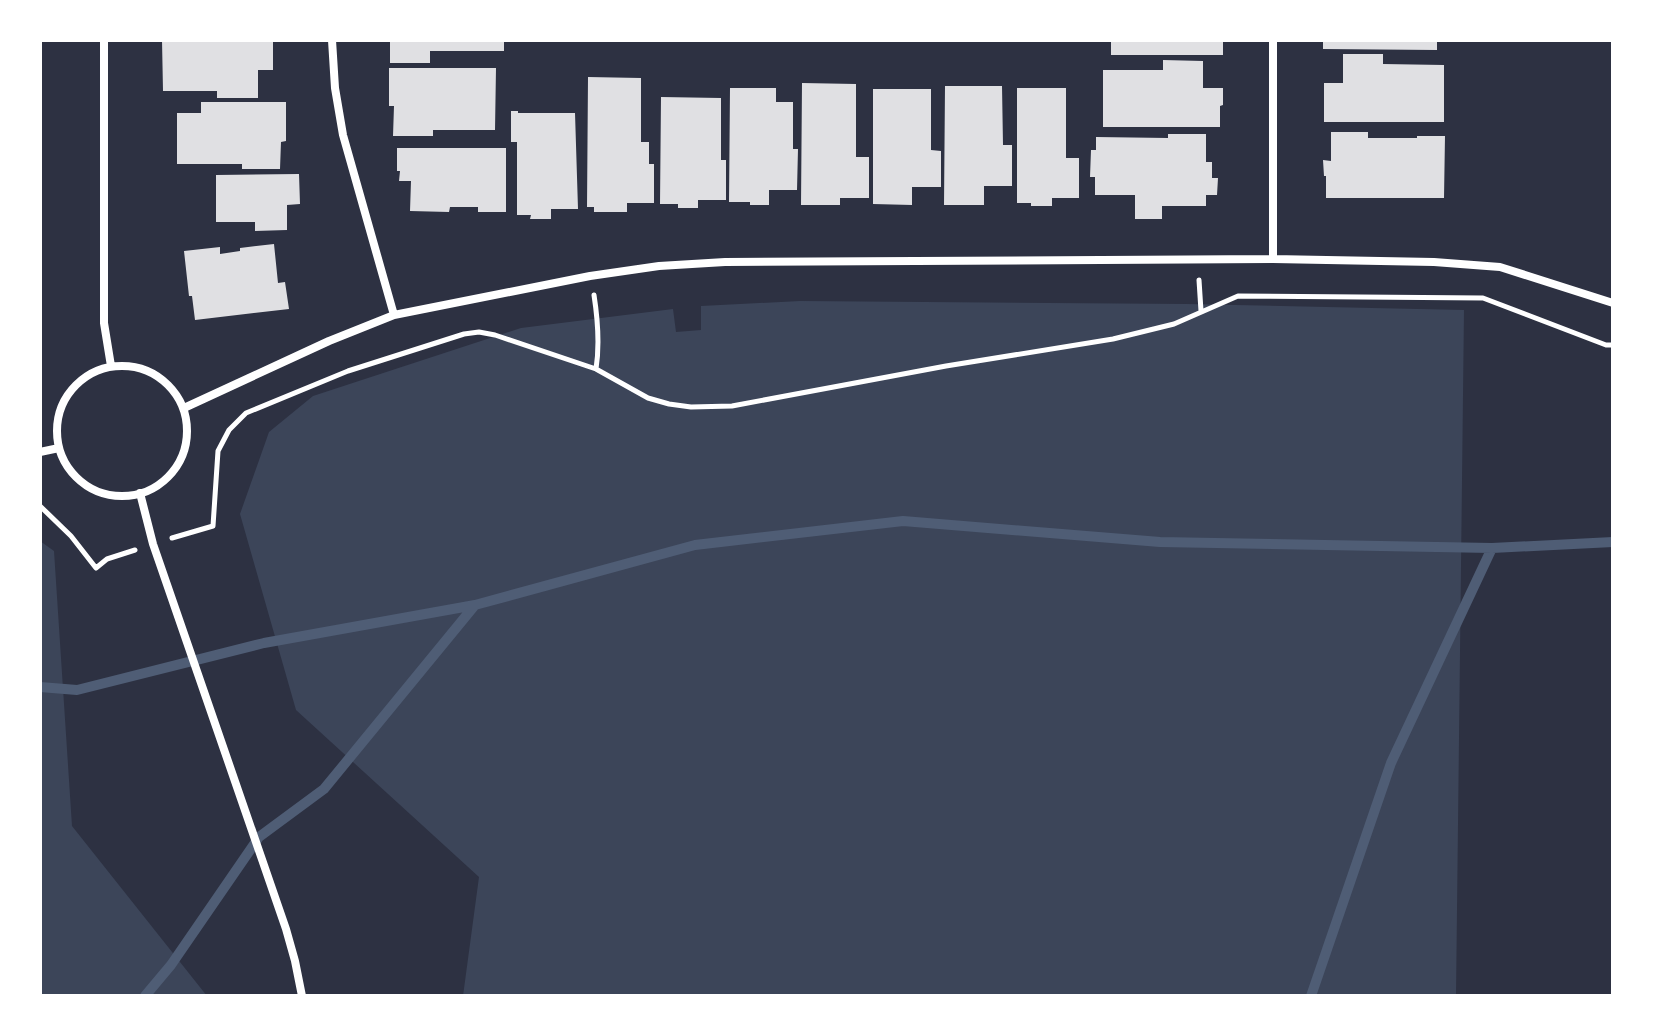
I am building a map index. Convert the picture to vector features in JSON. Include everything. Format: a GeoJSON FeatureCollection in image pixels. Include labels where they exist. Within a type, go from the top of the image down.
{"type":"FeatureCollection","features":[{"type":"Feature","properties":{"kind":"street"},"geometry":{"type":"LineString","coordinates":[[104,40],[104,323],[111,366]]}},
{"type":"Feature","properties":{"kind":"street"},"geometry":{"type":"LineString","coordinates":[[332,40],[335,88],[343,135],[394,315]]}},
{"type":"Feature","properties":{"kind":"street"},"geometry":{"type":"LineString","coordinates":[[1273,40],[1273,259]]}},
{"type":"Feature","properties":{"kind":"street"},"geometry":{"type":"LineString","coordinates":[[184,408],[329,341],[394,315],[590,276],[659,266],[725,262],[1198,259],[1434,262],[1500,267],[1613,303]]}},
{"type":"Feature","properties":{"kind":"street"},"geometry":{"type":"LineString","coordinates":[[111,366],[147,370],[163,379],[184,408],[188,425],[187,443],[171,475],[157,486],[123,496],[90,488],[76,477],[65,463],[56,430],[59,412],[67,395],[94,372],[111,366]]}},
{"type":"Feature","properties":{"kind":"street"},"geometry":{"type":"LineString","coordinates":[[40,452],[59,448]]}},
{"type":"Feature","properties":{"kind":"street"},"geometry":{"type":"LineString","coordinates":[[140,493],[153,544],[286,929],[302,996]]}},
{"type":"Feature","properties":{"kind":"path"},"geometry":{"type":"LineString","coordinates":[[1198,259],[1201,311]]}},
{"type":"Feature","properties":{"kind":"path"},"geometry":{"type":"LineString","coordinates":[[590,276],[599,321],[596,369]]}},
{"type":"Feature","properties":{"kind":"path"},"geometry":{"type":"LineString","coordinates":[[197,531],[213,526],[218,451],[229,430],[246,413],[348,371],[479,332],[596,369],[648,398],[691,407],[732,406],[1113,339],[1174,324],[1238,296],[1483,298],[1613,345]]}},
{"type":"Feature","properties":{"kind":"path"},"geometry":{"type":"LineString","coordinates":[[40,506],[71,536],[96,568],[107,559]]}},
{"type":"Feature","properties":{"kind":"shaded area"},"geometry":{"type":"Polygon","coordinates":[[[800,301],[1464,310],[1456,996],[463,996],[479,877],[296,710],[240,514],[269,432],[313,396],[521,328],[673,309],[676,332],[701,330],[701,306],[800,301]]]}},
{"type":"Feature","properties":{"kind":"shaded area"},"geometry":{"type":"Polygon","coordinates":[[[40,541],[54,551],[72,826],[207,996],[40,996],[40,541]]]}},
{"type":"Feature","properties":{"kind":"building"},"geometry":{"type":"Polygon","coordinates":[[[162,40],[273,40],[273,70],[258,70],[258,98],[217,98],[217,91],[163,91],[162,40]]]}},
{"type":"Feature","properties":{"kind":"building"},"geometry":{"type":"Polygon","coordinates":[[[390,40],[504,40],[504,51],[430,51],[430,63],[390,63],[390,40]]]}},
{"type":"Feature","properties":{"kind":"building"},"geometry":{"type":"Polygon","coordinates":[[[1111,40],[1223,40],[1223,55],[1111,55],[1111,40]]]}},
{"type":"Feature","properties":{"kind":"building"},"geometry":{"type":"Polygon","coordinates":[[[1323,40],[1437,40],[1437,50],[1323,49],[1323,40]]]}},
{"type":"Feature","properties":{"kind":"building"},"geometry":{"type":"Polygon","coordinates":[[[1343,54],[1383,54],[1383,64],[1444,65],[1444,122],[1324,122],[1324,83],[1343,83],[1343,54]]]}},
{"type":"Feature","properties":{"kind":"building"},"geometry":{"type":"Polygon","coordinates":[[[1163,60],[1203,61],[1203,88],[1223,88],[1220,127],[1103,127],[1103,70],[1163,70],[1163,60]]]}},
{"type":"Feature","properties":{"kind":"building"},"geometry":{"type":"Polygon","coordinates":[[[389,68],[496,68],[495,130],[433,130],[433,136],[393,136],[394,106],[389,106],[389,68]]]}},
{"type":"Feature","properties":{"kind":"building"},"geometry":{"type":"Polygon","coordinates":[[[588,77],[641,78],[641,142],[649,142],[649,164],[654,164],[654,203],[627,203],[627,212],[594,212],[594,207],[587,207],[588,77]]]}},
{"type":"Feature","properties":{"kind":"building"},"geometry":{"type":"Polygon","coordinates":[[[802,83],[856,84],[856,157],[869,157],[869,198],[840,198],[840,205],[801,205],[802,83]]]}},
{"type":"Feature","properties":{"kind":"building"},"geometry":{"type":"Polygon","coordinates":[[[945,86],[1002,86],[1003,145],[1012,145],[1012,186],[984,186],[984,205],[944,205],[945,86]]]}},
{"type":"Feature","properties":{"kind":"building"},"geometry":{"type":"Polygon","coordinates":[[[730,88],[776,88],[776,102],[793,102],[793,149],[798,149],[797,190],[769,190],[769,205],[729,202],[730,88]]]}},
{"type":"Feature","properties":{"kind":"building"},"geometry":{"type":"Polygon","coordinates":[[[1017,88],[1066,88],[1066,158],[1079,158],[1079,198],[1052,198],[1052,206],[1017,203],[1017,88]]]}},
{"type":"Feature","properties":{"kind":"building"},"geometry":{"type":"Polygon","coordinates":[[[873,89],[931,89],[931,150],[941,151],[941,187],[912,187],[912,205],[873,204],[873,89]]]}},
{"type":"Feature","properties":{"kind":"building"},"geometry":{"type":"Polygon","coordinates":[[[661,97],[721,98],[721,160],[726,160],[726,200],[698,200],[698,208],[660,204],[661,97]]]}},
{"type":"Feature","properties":{"kind":"building"},"geometry":{"type":"Polygon","coordinates":[[[201,102],[286,102],[286,141],[281,142],[280,169],[242,169],[242,164],[177,164],[177,113],[201,113],[201,102]]]}},
{"type":"Feature","properties":{"kind":"building"},"geometry":{"type":"Polygon","coordinates":[[[511,111],[575,113],[578,209],[551,209],[551,219],[530,219],[531,215],[517,215],[517,142],[511,142],[511,111]]]}},
{"type":"Feature","properties":{"kind":"building"},"geometry":{"type":"Polygon","coordinates":[[[1331,132],[1368,132],[1368,138],[1445,136],[1444,198],[1326,198],[1323,160],[1331,161],[1331,132]]]}},
{"type":"Feature","properties":{"kind":"building"},"geometry":{"type":"Polygon","coordinates":[[[1168,134],[1206,134],[1206,162],[1212,162],[1212,178],[1218,178],[1217,195],[1206,195],[1206,206],[1162,206],[1162,219],[1135,219],[1135,195],[1095,195],[1095,177],[1090,177],[1091,150],[1096,150],[1096,137],[1168,138],[1168,134]]]}},
{"type":"Feature","properties":{"kind":"building"},"geometry":{"type":"Polygon","coordinates":[[[397,148],[506,148],[506,212],[478,212],[478,207],[450,207],[449,212],[410,211],[411,181],[399,181],[397,148]]]}},
{"type":"Feature","properties":{"kind":"building"},"geometry":{"type":"Polygon","coordinates":[[[299,174],[300,204],[287,205],[287,230],[255,231],[255,222],[216,222],[216,175],[299,174]]]}},
{"type":"Feature","properties":{"kind":"building"},"geometry":{"type":"Polygon","coordinates":[[[274,244],[278,283],[285,282],[289,309],[195,320],[184,251],[220,247],[220,254],[274,244]]]}},
{"type":"Feature","properties":{"kind":"waterway"},"geometry":{"type":"LineString","coordinates":[[145,996],[171,965],[259,837],[324,789],[475,605],[695,545],[903,521],[1160,542],[1492,548],[1613,542]]}},
{"type":"Feature","properties":{"kind":"waterway"},"geometry":{"type":"LineString","coordinates":[[1311,996],[1391,763],[1492,548]]}},
{"type":"Feature","properties":{"kind":"waterway"},"geometry":{"type":"LineString","coordinates":[[40,687],[77,690],[264,643],[475,605]]}}]}
